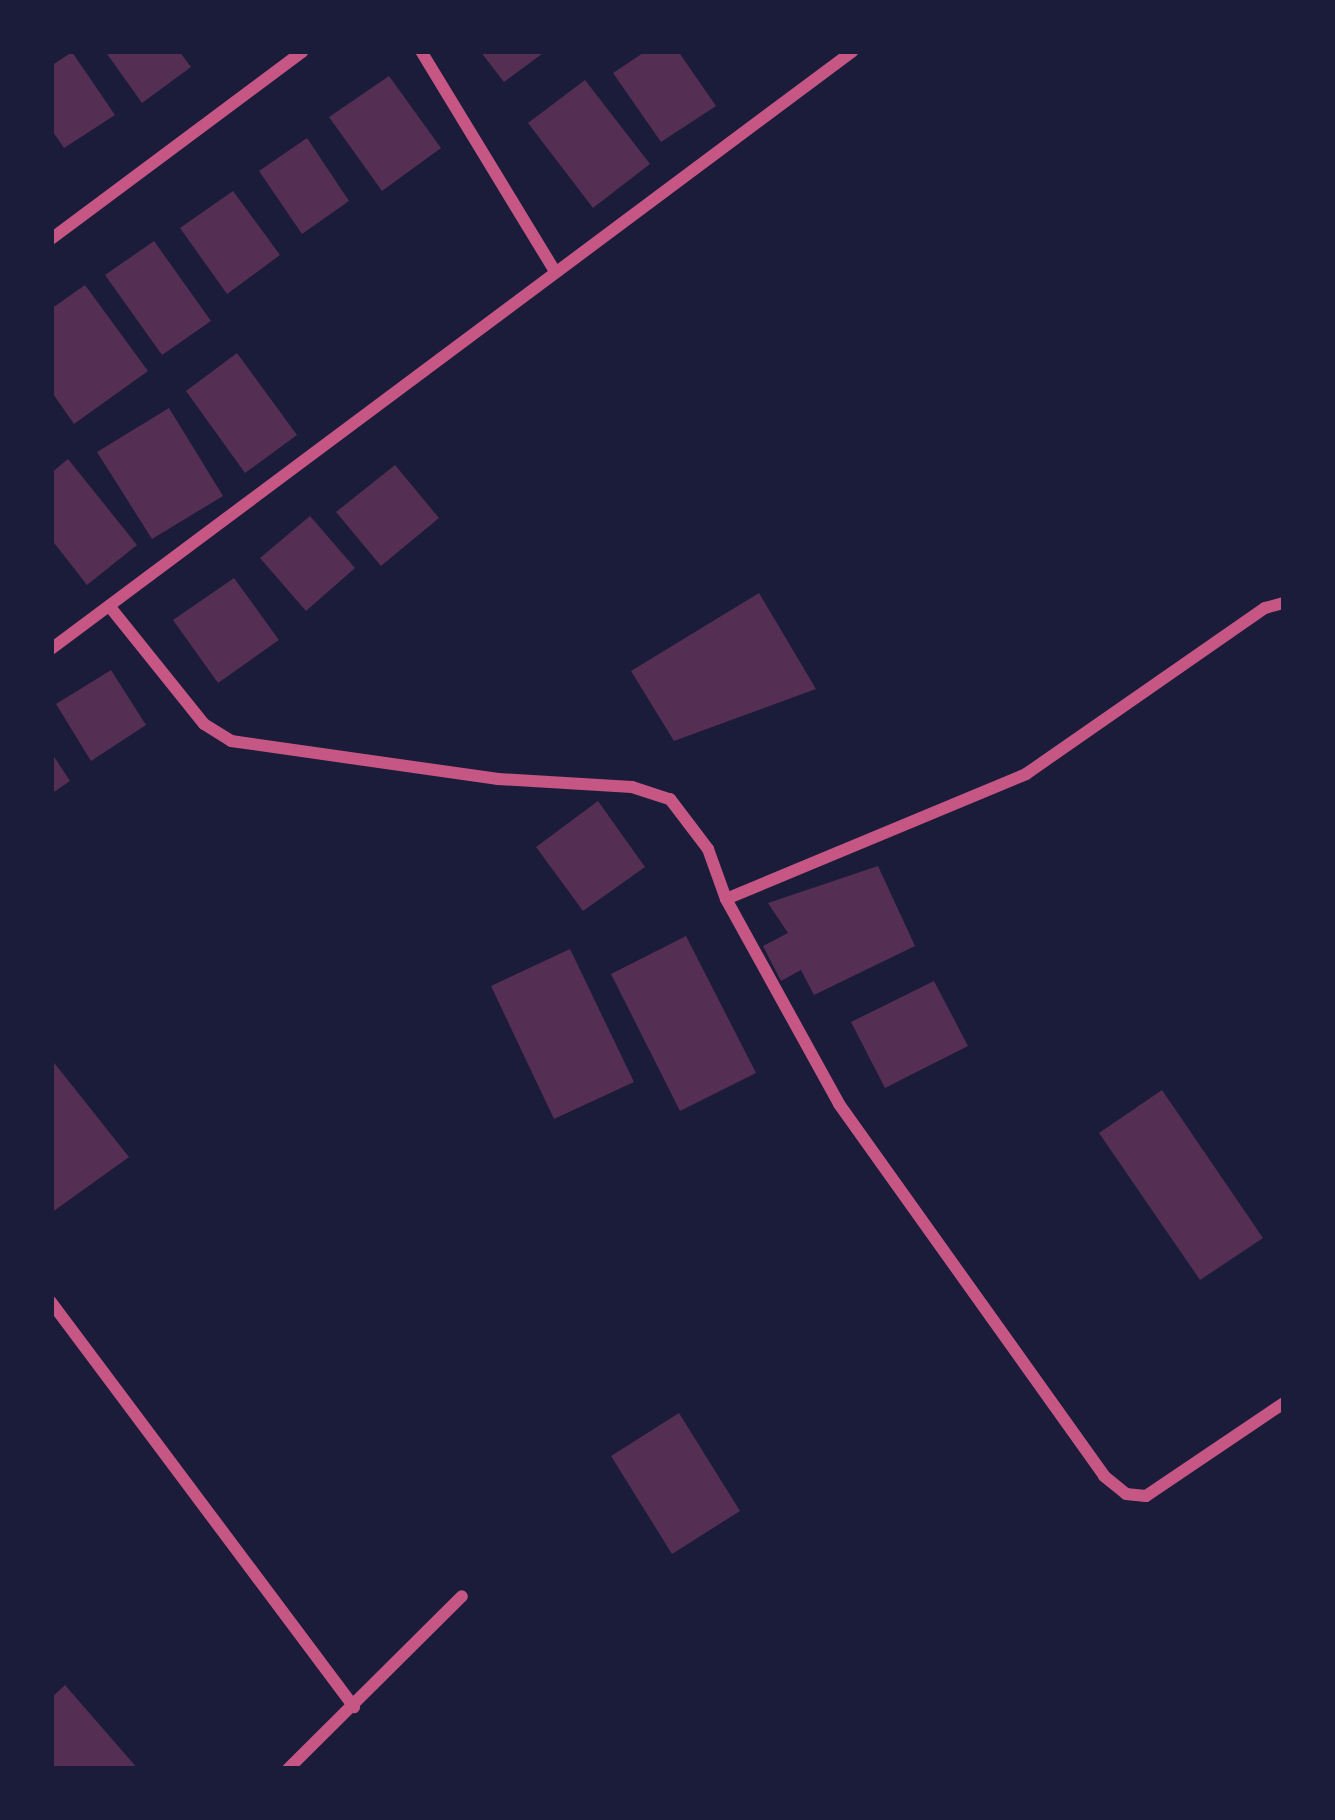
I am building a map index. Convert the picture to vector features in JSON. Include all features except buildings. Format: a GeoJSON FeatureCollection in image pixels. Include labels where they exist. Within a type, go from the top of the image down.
{"type":"FeatureCollection","features":[{"type":"Feature","properties":{"kind":"street"},"geometry":{"type":"LineString","coordinates":[[51,238],[303,51]]}},
{"type":"Feature","properties":{"kind":"street"},"geometry":{"type":"LineString","coordinates":[[422,51],[555,271]]}},
{"type":"Feature","properties":{"kind":"street"},"geometry":{"type":"LineString","coordinates":[[51,649],[853,51]]}},
{"type":"Feature","properties":{"kind":"street"},"geometry":{"type":"LineString","coordinates":[[726,899],[1026,774],[1265,608],[1284,603]]}},
{"type":"Feature","properties":{"kind":"street"},"geometry":{"type":"LineString","coordinates":[[110,607],[204,724],[231,741],[498,779],[632,787],[670,799],[708,849],[726,899],[839,1103],[1105,1476],[1126,1494],[1146,1496],[1284,1402]]}},
{"type":"Feature","properties":{"kind":"street"},"geometry":{"type":"LineString","coordinates":[[51,1302],[354,1707]]}},
{"type":"Feature","properties":{"kind":"street"},"geometry":{"type":"LineString","coordinates":[[288,1769],[462,1596]]}}]}
